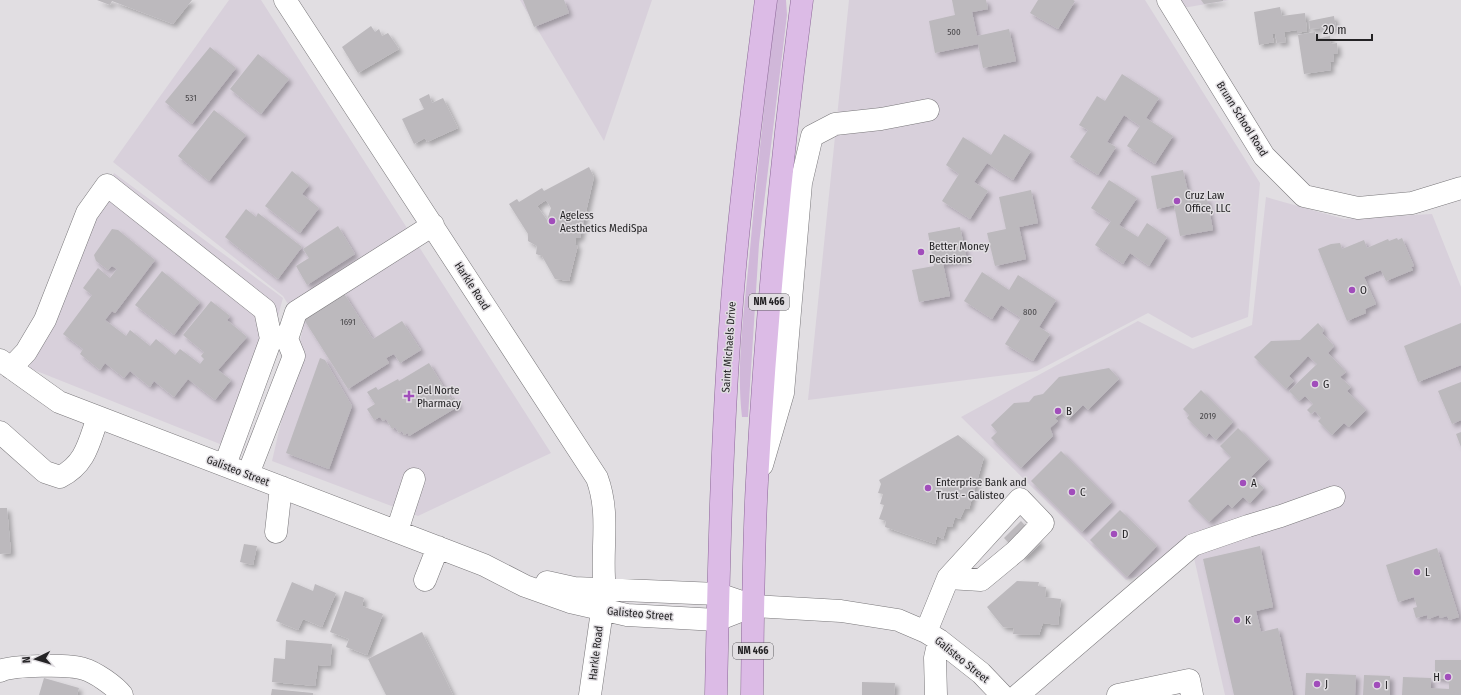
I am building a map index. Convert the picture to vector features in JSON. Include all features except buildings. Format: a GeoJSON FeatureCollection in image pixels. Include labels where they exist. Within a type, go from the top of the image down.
{"type":"FeatureCollection","features":[{"type":"Feature","properties":{"kind":"main road","name":"Saint Michaels Drive"},"geometry":{"type":"LineString","coordinates":[[716,695],[724,413],[734,278],[747,144],[766,0]]}},
{"type":"Feature","properties":{"kind":"main road","name":"NM 466"},"geometry":{"type":"LineString","coordinates":[[752,695],[757,483],[773,249],[783,148],[802,0]]}},
{"type":"Feature","properties":{"kind":"street","name":"Harkle Road"},"geometry":{"type":"LineString","coordinates":[[285,0],[433,225],[596,478],[602,494],[605,517],[603,576],[605,590]]}},
{"type":"Feature","properties":{"kind":"street","name":"Brunn School Road"},"geometry":{"type":"LineString","coordinates":[[1168,0],[1264,156],[1304,196],[1358,208],[1412,203],[1459,193]]}},
{"type":"Feature","properties":{"kind":"street"},"geometry":{"type":"LineString","coordinates":[[757,483],[783,393],[801,183],[812,136],[835,124],[881,119],[928,110]]}},
{"type":"Feature","properties":{"kind":"street"},"geometry":{"type":"LineString","coordinates":[[6,364],[26,352],[45,320],[87,213],[106,185],[265,310],[271,339],[225,465]]}},
{"type":"Feature","properties":{"kind":"street"},"geometry":{"type":"LineString","coordinates":[[248,474],[294,356],[287,339],[296,312],[433,225]]}},
{"type":"Feature","properties":{"kind":"street","name":"Galisteo Street"},"geometry":{"type":"LineString","coordinates":[[6,364],[58,402],[484,565],[525,586],[602,611],[627,616],[717,620],[753,606]]}},
{"type":"Feature","properties":{"kind":"street"},"geometry":{"type":"LineString","coordinates":[[0,432],[45,472],[60,477],[73,471],[82,460],[98,417]]}},
{"type":"Feature","properties":{"kind":"street"},"geometry":{"type":"LineString","coordinates":[[397,531],[414,479]]}},
{"type":"Feature","properties":{"kind":"street"},"geometry":{"type":"LineString","coordinates":[[276,532],[280,487]]}},
{"type":"Feature","properties":{"kind":"street"},"geometry":{"type":"LineString","coordinates":[[1018,695],[1193,545],[1334,497]]}},
{"type":"Feature","properties":{"kind":"street"},"geometry":{"type":"LineString","coordinates":[[936,695],[933,636],[948,578],[1020,499],[1043,522],[1016,551],[982,580],[948,578]]}},
{"type":"Feature","properties":{"kind":"street"},"geometry":{"type":"LineString","coordinates":[[425,580],[438,547]]}},
{"type":"Feature","properties":{"kind":"street","name":"Galisteo Street"},"geometry":{"type":"LineString","coordinates":[[484,565],[574,588],[718,594],[753,606],[840,611],[898,620],[933,636],[981,673],[1002,695]]}},
{"type":"Feature","properties":{"kind":"street","name":"Harkle Road"},"geometry":{"type":"LineString","coordinates":[[590,695],[602,611]]}},
{"type":"Feature","properties":{"kind":"street"},"geometry":{"type":"LineString","coordinates":[[0,671],[47,665],[84,668],[116,688],[122,695]]}},
{"type":"Feature","properties":{"kind":"street"},"geometry":{"type":"LineString","coordinates":[[1118,695],[1189,680],[1192,695]]}},
{"type":"Feature","properties":{"kind":"shaded area","name":"1691"},"geometry":{"type":"Polygon","coordinates":[[[229,0],[261,0],[551,453],[418,516],[272,461],[303,328],[283,296],[113,162],[229,0]]]}},
{"type":"Feature","properties":{"kind":"shaded area"},"geometry":{"type":"Polygon","coordinates":[[[520,0],[652,0],[604,141],[520,0]]]}},
{"type":"Feature","properties":{"kind":"shaded area"},"geometry":{"type":"Polygon","coordinates":[[[777,0],[786,0],[787,15],[759,244],[748,417],[742,417],[740,397],[740,358],[743,319],[777,0]]]}},
{"type":"Feature","properties":{"kind":"shaded area"},"geometry":{"type":"Polygon","coordinates":[[[849,0],[1145,0],[1260,183],[1248,317],[1192,338],[1148,313],[1037,371],[808,400],[849,0]]]}},
{"type":"Feature","properties":{"kind":"shaded area"},"geometry":{"type":"Polygon","coordinates":[[[1178,0],[1229,0],[1183,8],[1178,0]]]}},
{"type":"Feature","properties":{"kind":"shaded area"},"geometry":{"type":"Polygon","coordinates":[[[114,173],[283,298],[240,452],[29,368],[114,173]]]}},
{"type":"Feature","properties":{"kind":"shaded area"},"geometry":{"type":"Polygon","coordinates":[[[1266,197],[1344,219],[1432,214],[1461,287],[1461,695],[1225,695],[1194,558],[1126,580],[961,417],[1138,321],[1193,349],[1252,325],[1266,197]]]}},
{"type":"Feature","properties":{"kind":"place","name":"Cruz Law Office, LLC"},"geometry":{"type":"Point","coordinates":[1177,201]}},
{"type":"Feature","properties":{"kind":"place","name":"Ageless Aesthetics MediSpa"},"geometry":{"type":"Point","coordinates":[552,221]}},
{"type":"Feature","properties":{"kind":"place","name":"Better Money Decisions"},"geometry":{"type":"Point","coordinates":[921,252]}},
{"type":"Feature","properties":{"kind":"place","name":"O"},"geometry":{"type":"Point","coordinates":[1352,290]}},
{"type":"Feature","properties":{"kind":"place","name":"G"},"geometry":{"type":"Point","coordinates":[1315,384]}},
{"type":"Feature","properties":{"kind":"place","name":"Del Norte Pharmacy"},"geometry":{"type":"Point","coordinates":[409,396]}},
{"type":"Feature","properties":{"kind":"place","name":"B"},"geometry":{"type":"Point","coordinates":[1058,411]}},
{"type":"Feature","properties":{"kind":"place","name":"A"},"geometry":{"type":"Point","coordinates":[1243,483]}},
{"type":"Feature","properties":{"kind":"place","name":"Enterprise Bank and Trust - Galisteo"},"geometry":{"type":"Point","coordinates":[928,488]}},
{"type":"Feature","properties":{"kind":"place","name":"C"},"geometry":{"type":"Point","coordinates":[1072,492]}},
{"type":"Feature","properties":{"kind":"place","name":"D"},"geometry":{"type":"Point","coordinates":[1114,534]}},
{"type":"Feature","properties":{"kind":"place","name":"L"},"geometry":{"type":"Point","coordinates":[1417,572]}},
{"type":"Feature","properties":{"kind":"place","name":"K"},"geometry":{"type":"Point","coordinates":[1237,620]}},
{"type":"Feature","properties":{"kind":"place","name":"H"},"geometry":{"type":"Point","coordinates":[1448,677]}},
{"type":"Feature","properties":{"kind":"place","name":"J"},"geometry":{"type":"Point","coordinates":[1317,684]}},
{"type":"Feature","properties":{"kind":"place","name":"I"},"geometry":{"type":"Point","coordinates":[1377,685]}}]}
